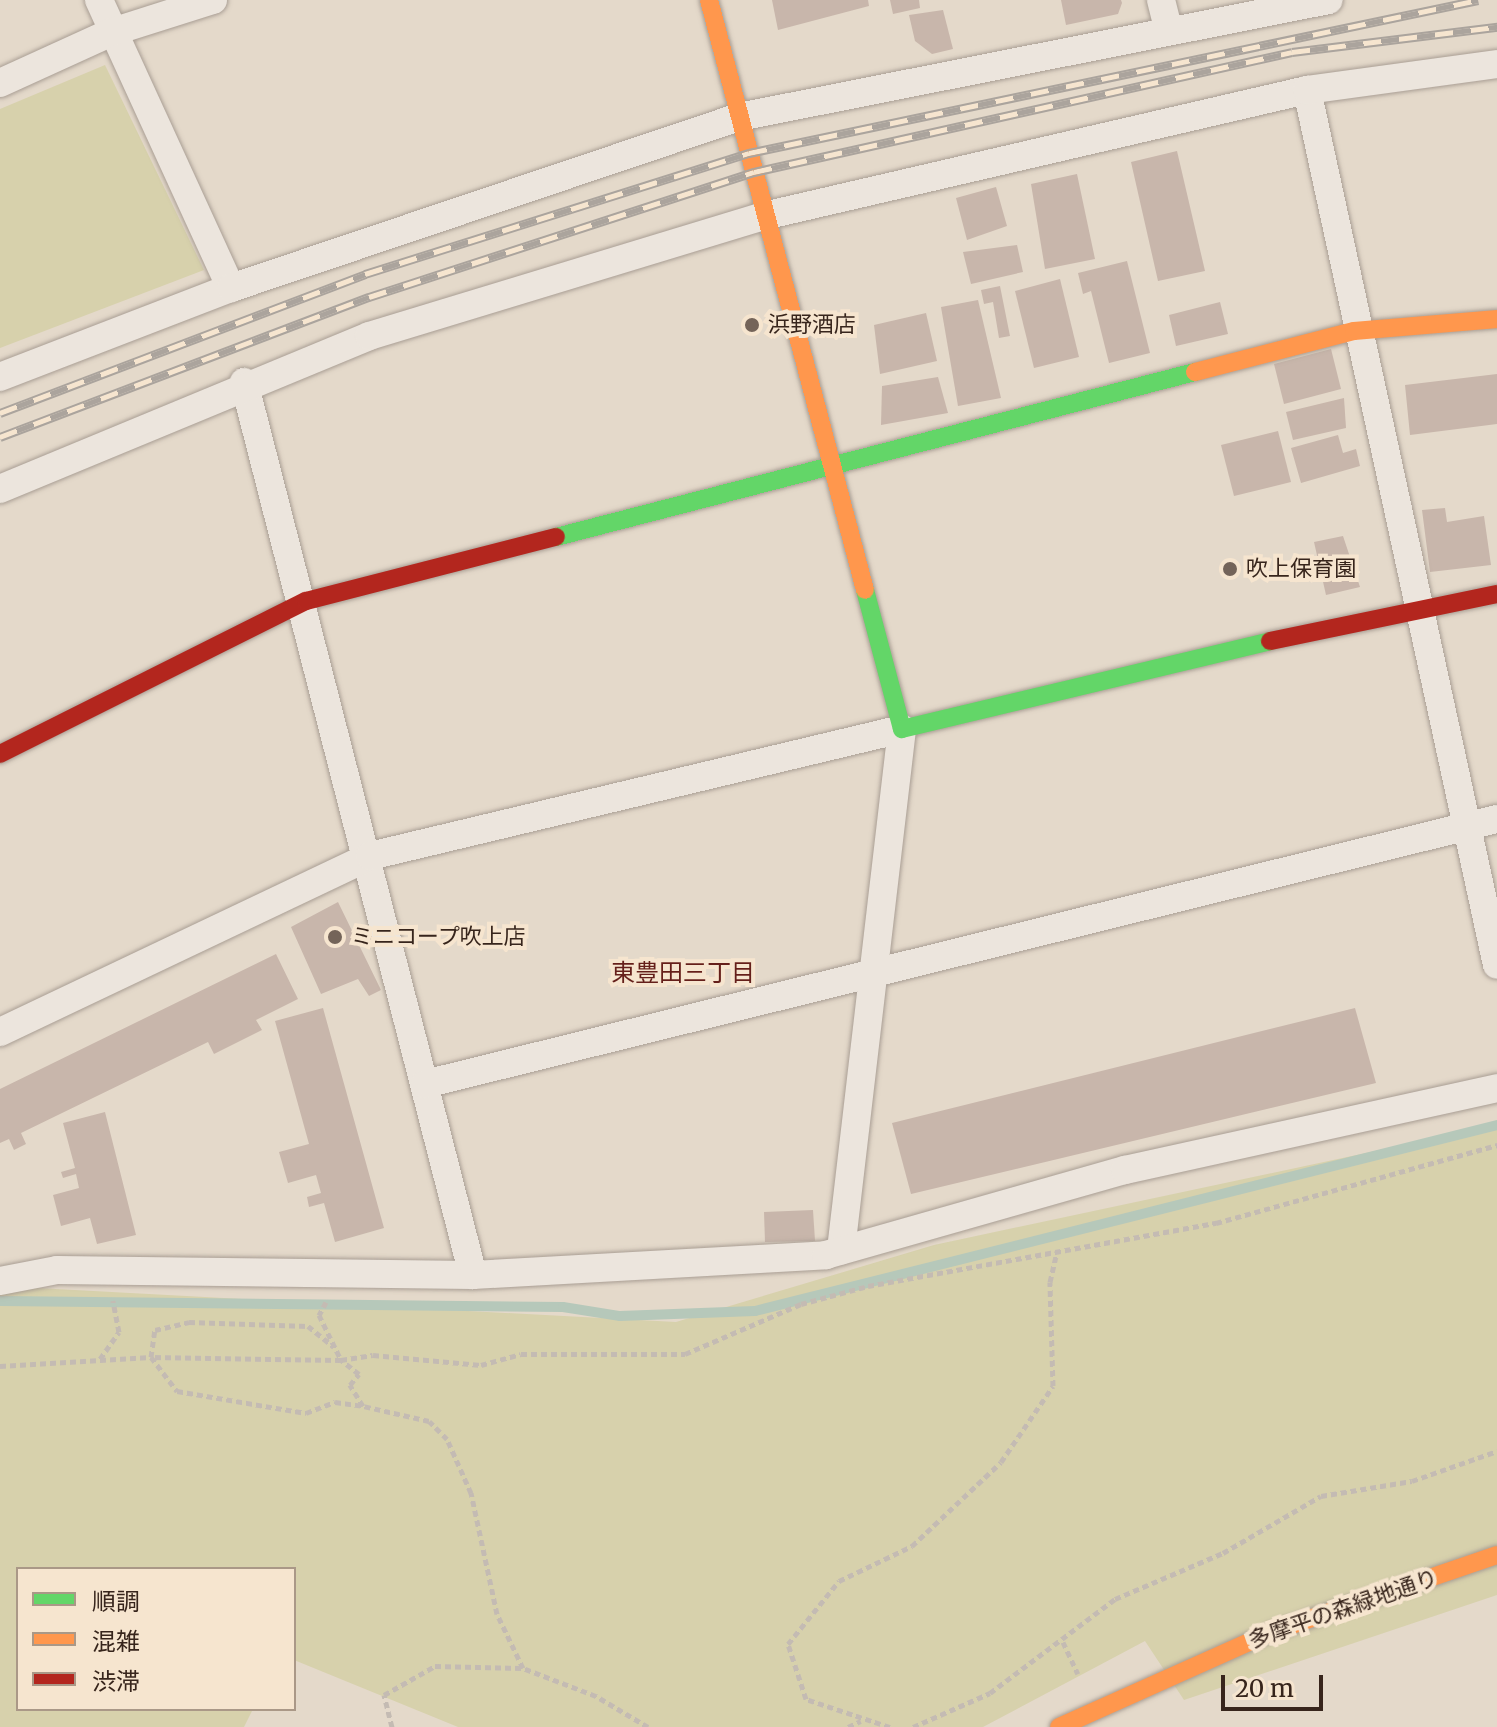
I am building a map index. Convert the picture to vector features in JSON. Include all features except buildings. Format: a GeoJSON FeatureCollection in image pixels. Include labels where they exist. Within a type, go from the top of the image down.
{"type":"FeatureCollection","features":[{"type":"Feature","properties":{"kind":"street"},"geometry":{"type":"LineString","coordinates":[[99,0],[231,288]]}},
{"type":"Feature","properties":{"kind":"street"},"geometry":{"type":"LineString","coordinates":[[0,83],[112,32],[213,0]]}},
{"type":"Feature","properties":{"kind":"street"},"geometry":{"type":"LineString","coordinates":[[709,0],[836,463],[902,729],[841,1250]]}},
{"type":"Feature","properties":{"kind":"street"},"geometry":{"type":"LineString","coordinates":[[1161,0],[1169,31]]}},
{"type":"Feature","properties":{"kind":"street"},"geometry":{"type":"LineString","coordinates":[[0,377],[231,288],[739,117],[1329,0]]}},
{"type":"Feature","properties":{"kind":"street"},"geometry":{"type":"LineString","coordinates":[[0,489],[244,382],[369,336],[768,215],[1307,90],[1497,64]]}},
{"type":"Feature","properties":{"kind":"street"},"geometry":{"type":"LineString","coordinates":[[1307,90],[1354,331],[1497,965]]}},
{"type":"Feature","properties":{"kind":"street"},"geometry":{"type":"LineString","coordinates":[[0,754],[306,601],[1354,331],[1497,319]]}},
{"type":"Feature","properties":{"kind":"street"},"geometry":{"type":"LineString","coordinates":[[244,382],[306,601],[473,1275]]}},
{"type":"Feature","properties":{"kind":"street"},"geometry":{"type":"LineString","coordinates":[[0,1032],[370,856],[1418,606],[1497,594]]}},
{"type":"Feature","properties":{"kind":"street"},"geometry":{"type":"LineString","coordinates":[[425,1084],[1497,819]]}},
{"type":"Feature","properties":{"kind":"street"},"geometry":{"type":"LineString","coordinates":[[0,1281],[104,1271],[473,1275],[841,1250],[1125,1170],[1497,1088]]}},
{"type":"Feature","properties":{"kind":"street","name":"多摩平の森緑地通り"},"geometry":{"type":"LineString","coordinates":[[1059,1727],[1106,1700],[1271,1632],[1497,1555]]}},
{"type":"Feature","properties":{"kind":"path"},"geometry":{"type":"LineString","coordinates":[[0,1366],[127,1361],[151,1357],[341,1360],[373,1355],[481,1365],[521,1354],[685,1354],[801,1304],[1057,1251],[1216,1223],[1497,1145]]}},
{"type":"Feature","properties":{"kind":"path"},"geometry":{"type":"LineString","coordinates":[[890,1727],[861,1724],[806,1699],[788,1644],[839,1581],[912,1546],[1001,1462],[1053,1386],[1050,1282],[1057,1251]]}},
{"type":"Feature","properties":{"kind":"path"},"geometry":{"type":"LineString","coordinates":[[96,1361],[109,1355],[119,1332],[104,1271]]}},
{"type":"Feature","properties":{"kind":"path"},"geometry":{"type":"LineString","coordinates":[[342,1273],[319,1315],[341,1360],[359,1374],[350,1385],[363,1406]]}},
{"type":"Feature","properties":{"kind":"path"},"geometry":{"type":"LineString","coordinates":[[334,1347],[308,1326],[189,1322],[155,1330],[151,1357],[177,1391],[306,1413],[335,1402],[429,1421],[447,1439],[471,1493],[497,1614],[523,1668]]}},
{"type":"Feature","properties":{"kind":"path"},"geometry":{"type":"LineString","coordinates":[[913,1727],[990,1693],[1115,1599],[1223,1553],[1321,1496],[1412,1481],[1497,1451]]}},
{"type":"Feature","properties":{"kind":"path"},"geometry":{"type":"LineString","coordinates":[[392,1727],[384,1695],[435,1666],[523,1668],[596,1696],[648,1727]]}},
{"type":"Feature","properties":{"kind":"path"},"geometry":{"type":"LineString","coordinates":[[848,1727],[861,1724]]}},
{"type":"Feature","properties":{"kind":"shaded area"},"geometry":{"type":"Polygon","coordinates":[[[105,65],[204,270],[0,348],[0,109],[105,65]]]}},
{"type":"Feature","properties":{"kind":"shaded area"},"geometry":{"type":"Polygon","coordinates":[[[1497,1125],[1497,1595],[1184,1700],[1145,1641],[983,1727],[458,1727],[296,1661],[296,1567],[16,1567],[16,1711],[252,1711],[244,1727],[0,1727],[0,1286],[676,1322],[934,1245],[1497,1125]]]}},
{"type":"Feature","properties":{"kind":"waterway"},"geometry":{"type":"LineString","coordinates":[[0,1301],[563,1307],[620,1316],[755,1311],[1497,1125]]}},
{"type":"Feature","properties":{"kind":"railway"},"geometry":{"type":"LineString","coordinates":[[0,413],[365,274],[749,153],[1478,0]]}},
{"type":"Feature","properties":{"kind":"railway"},"geometry":{"type":"LineString","coordinates":[[0,437],[369,297],[754,172],[1292,52],[1497,27]]}},
{"type":"Feature","properties":{"kind":"traffic: fast"},"geometry":{"type":"LineString","coordinates":[[556,537],[1195,372]]}},
{"type":"Feature","properties":{"kind":"traffic: fast"},"geometry":{"type":"LineString","coordinates":[[865,590],[902,729],[1270,641]]}},
{"type":"Feature","properties":{"kind":"traffic: slow"},"geometry":{"type":"LineString","coordinates":[[709,0],[865,590]]}},
{"type":"Feature","properties":{"kind":"traffic: slow"},"geometry":{"type":"LineString","coordinates":[[1195,372],[1354,331],[1497,319]]}},
{"type":"Feature","properties":{"kind":"traffic: slow"},"geometry":{"type":"LineString","coordinates":[[1059,1727],[1271,1632],[1497,1555]]}},
{"type":"Feature","properties":{"kind":"traffic: jam"},"geometry":{"type":"LineString","coordinates":[[0,754],[306,601],[556,537]]}},
{"type":"Feature","properties":{"kind":"traffic: jam"},"geometry":{"type":"LineString","coordinates":[[1270,641],[1497,594]]}},
{"type":"Feature","properties":{"kind":"place","name":"浜野酒店"},"geometry":{"type":"Point","coordinates":[752,325]}},
{"type":"Feature","properties":{"kind":"place","name":"吹上保育園"},"geometry":{"type":"Point","coordinates":[1230,569]}},
{"type":"Feature","properties":{"kind":"place","name":"ミニコープ吹上店"},"geometry":{"type":"Point","coordinates":[335,937]}},
{"type":"Feature","properties":{"kind":"district","name":"東豊田三丁目"},"geometry":{"type":"Point","coordinates":[683,973]}}]}
